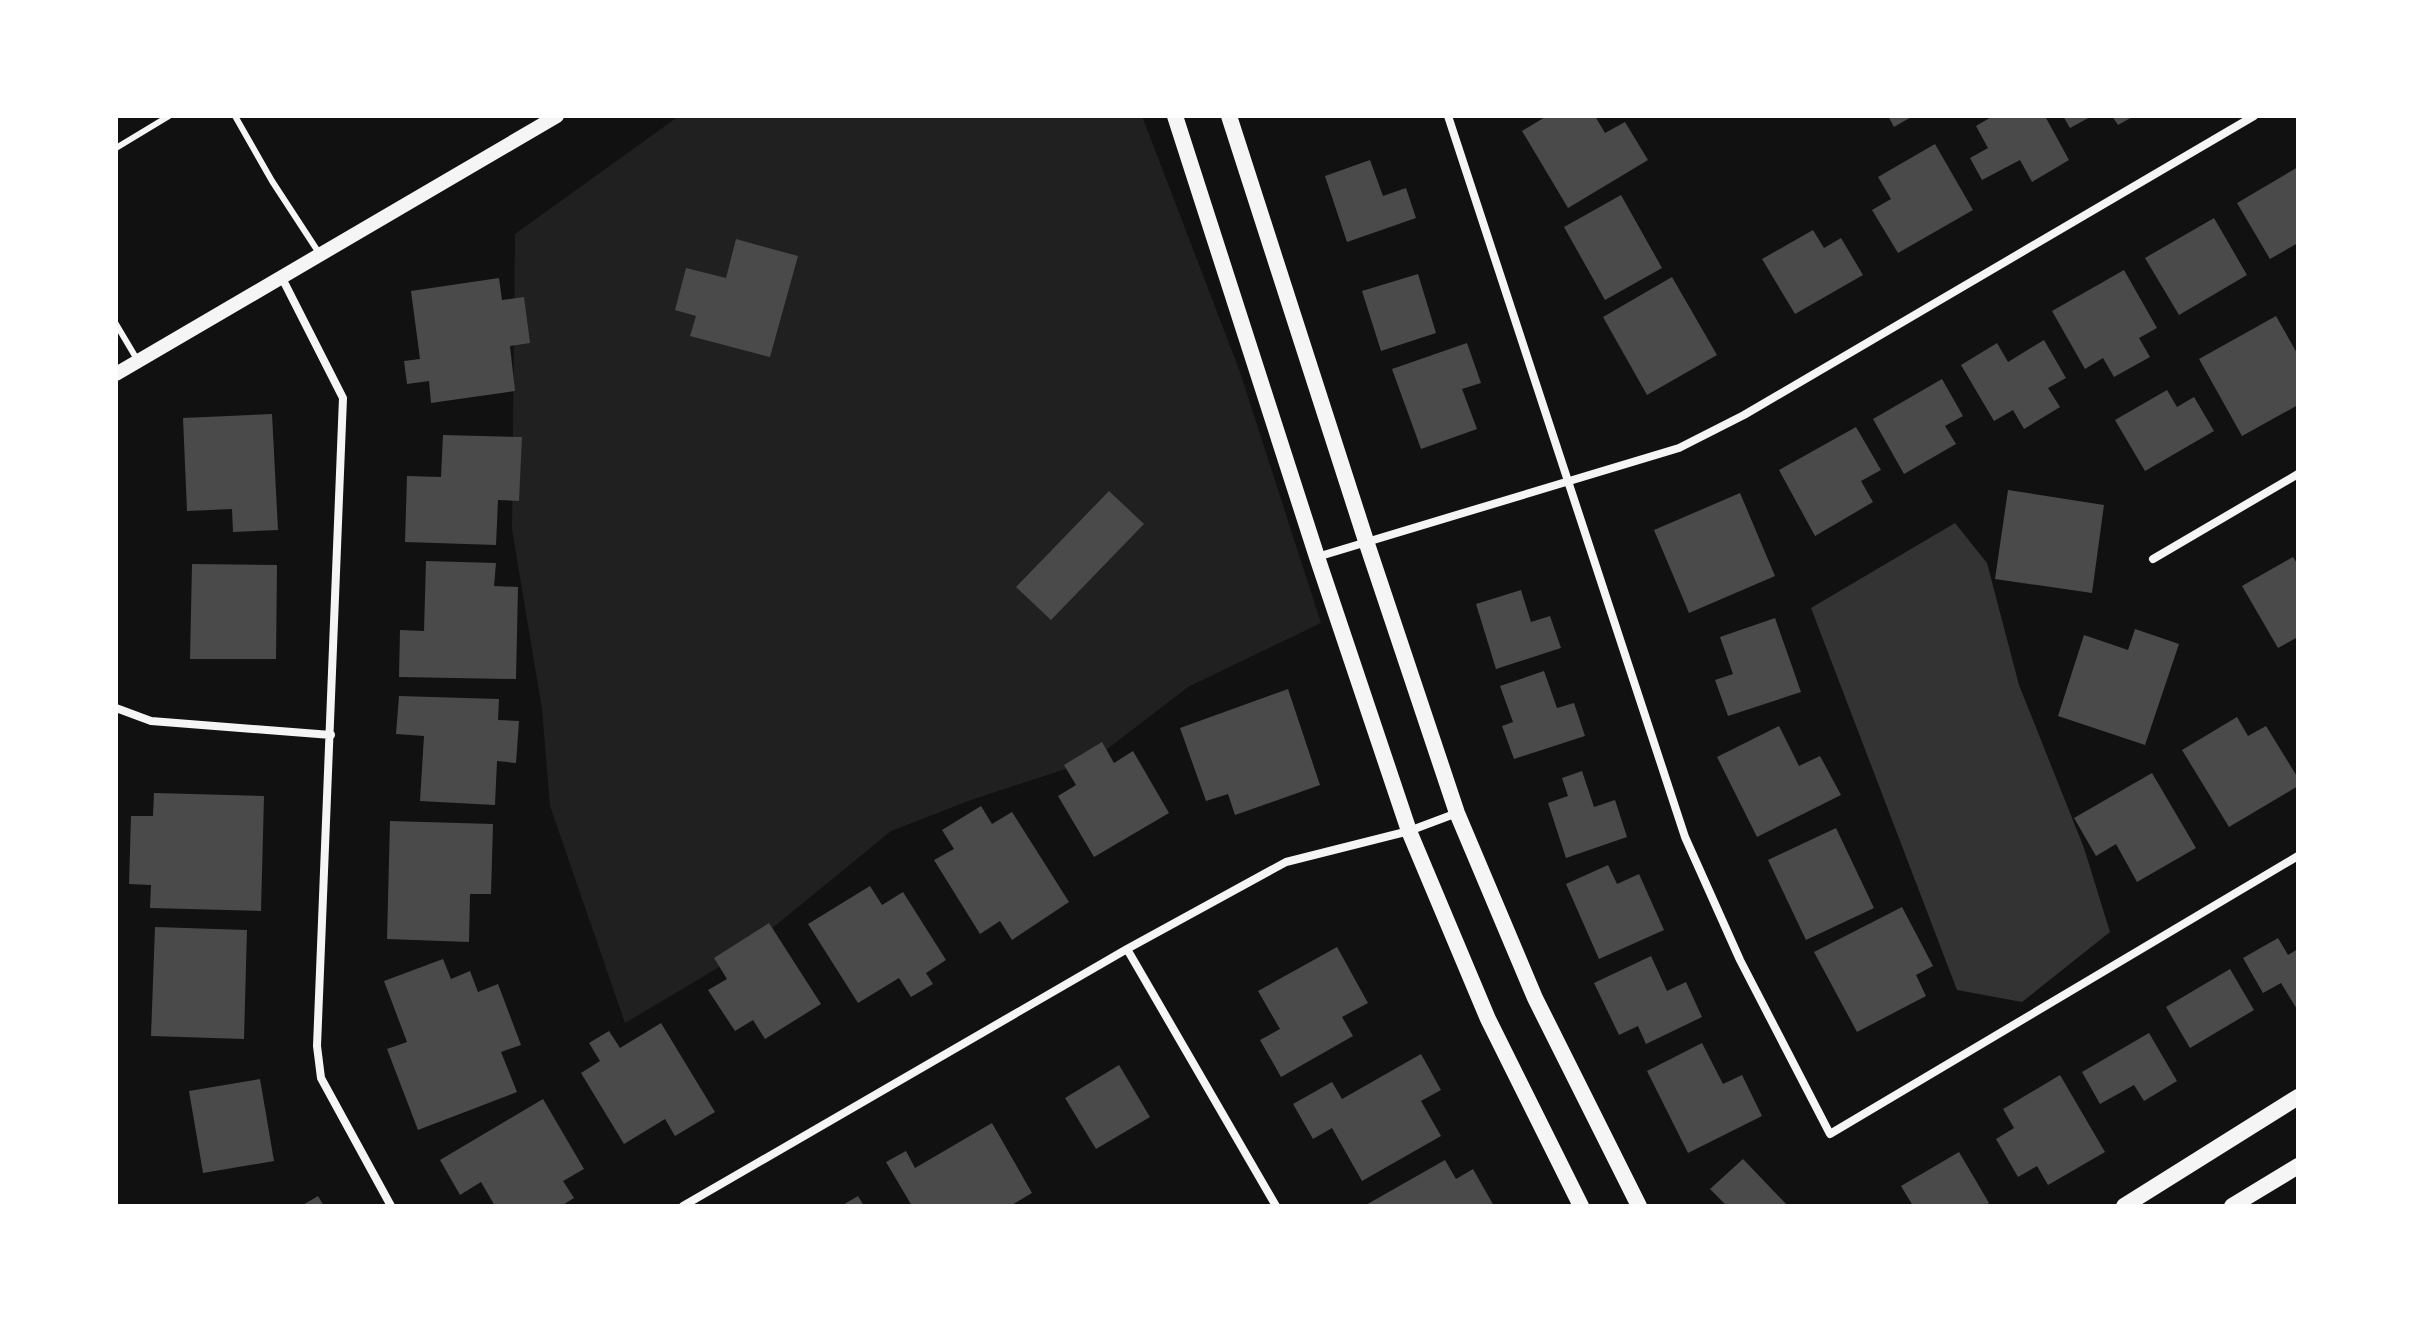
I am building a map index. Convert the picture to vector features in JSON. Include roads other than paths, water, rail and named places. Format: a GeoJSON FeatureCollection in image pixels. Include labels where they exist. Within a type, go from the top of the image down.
{"type":"FeatureCollection","features":[{"type":"Feature","properties":{"kind":"main road"},"geometry":{"type":"LineString","coordinates":[[1175,116],[1409,831],[1488,1019],[1581,1206]]}},
{"type":"Feature","properties":{"kind":"main road"},"geometry":{"type":"LineString","coordinates":[[1229,116],[1457,813],[1535,998],[1639,1206]]}},
{"type":"Feature","properties":{"kind":"main road"},"geometry":{"type":"LineString","coordinates":[[2124,1206],[2298,1097]]}},
{"type":"Feature","properties":{"kind":"main road"},"geometry":{"type":"LineString","coordinates":[[2232,1206],[2298,1166]]}},
{"type":"Feature","properties":{"kind":"street"},"geometry":{"type":"LineString","coordinates":[[116,374],[557,116]]}},
{"type":"Feature","properties":{"kind":"street"},"geometry":{"type":"LineString","coordinates":[[1448,116],[1685,837],[1740,960],[1830,1134],[2298,856]]}},
{"type":"Feature","properties":{"kind":"street"},"geometry":{"type":"LineString","coordinates":[[1317,557],[1679,448],[1744,415],[2254,116]]}},
{"type":"Feature","properties":{"kind":"street"},"geometry":{"type":"LineString","coordinates":[[282,278],[343,398],[317,1046],[321,1078],[391,1206]]}},
{"type":"Feature","properties":{"kind":"street"},"geometry":{"type":"LineString","coordinates":[[2153,559],[2298,474]]}},
{"type":"Feature","properties":{"kind":"street"},"geometry":{"type":"LineString","coordinates":[[116,708],[151,721],[331,735]]}},
{"type":"Feature","properties":{"kind":"street"},"geometry":{"type":"LineString","coordinates":[[683,1206],[1127,949],[1286,862],[1409,831],[1457,813]]}},
{"type":"Feature","properties":{"kind":"street"},"geometry":{"type":"LineString","coordinates":[[1127,949],[1276,1206]]}},
{"type":"Feature","properties":{"kind":"lane"},"geometry":{"type":"LineString","coordinates":[[116,148],[169,116]]}},
{"type":"Feature","properties":{"kind":"lane"},"geometry":{"type":"LineString","coordinates":[[235,116],[272,181],[321,255]]}},
{"type":"Feature","properties":{"kind":"lane"},"geometry":{"type":"LineString","coordinates":[[116,324],[138,361]]}}]}
